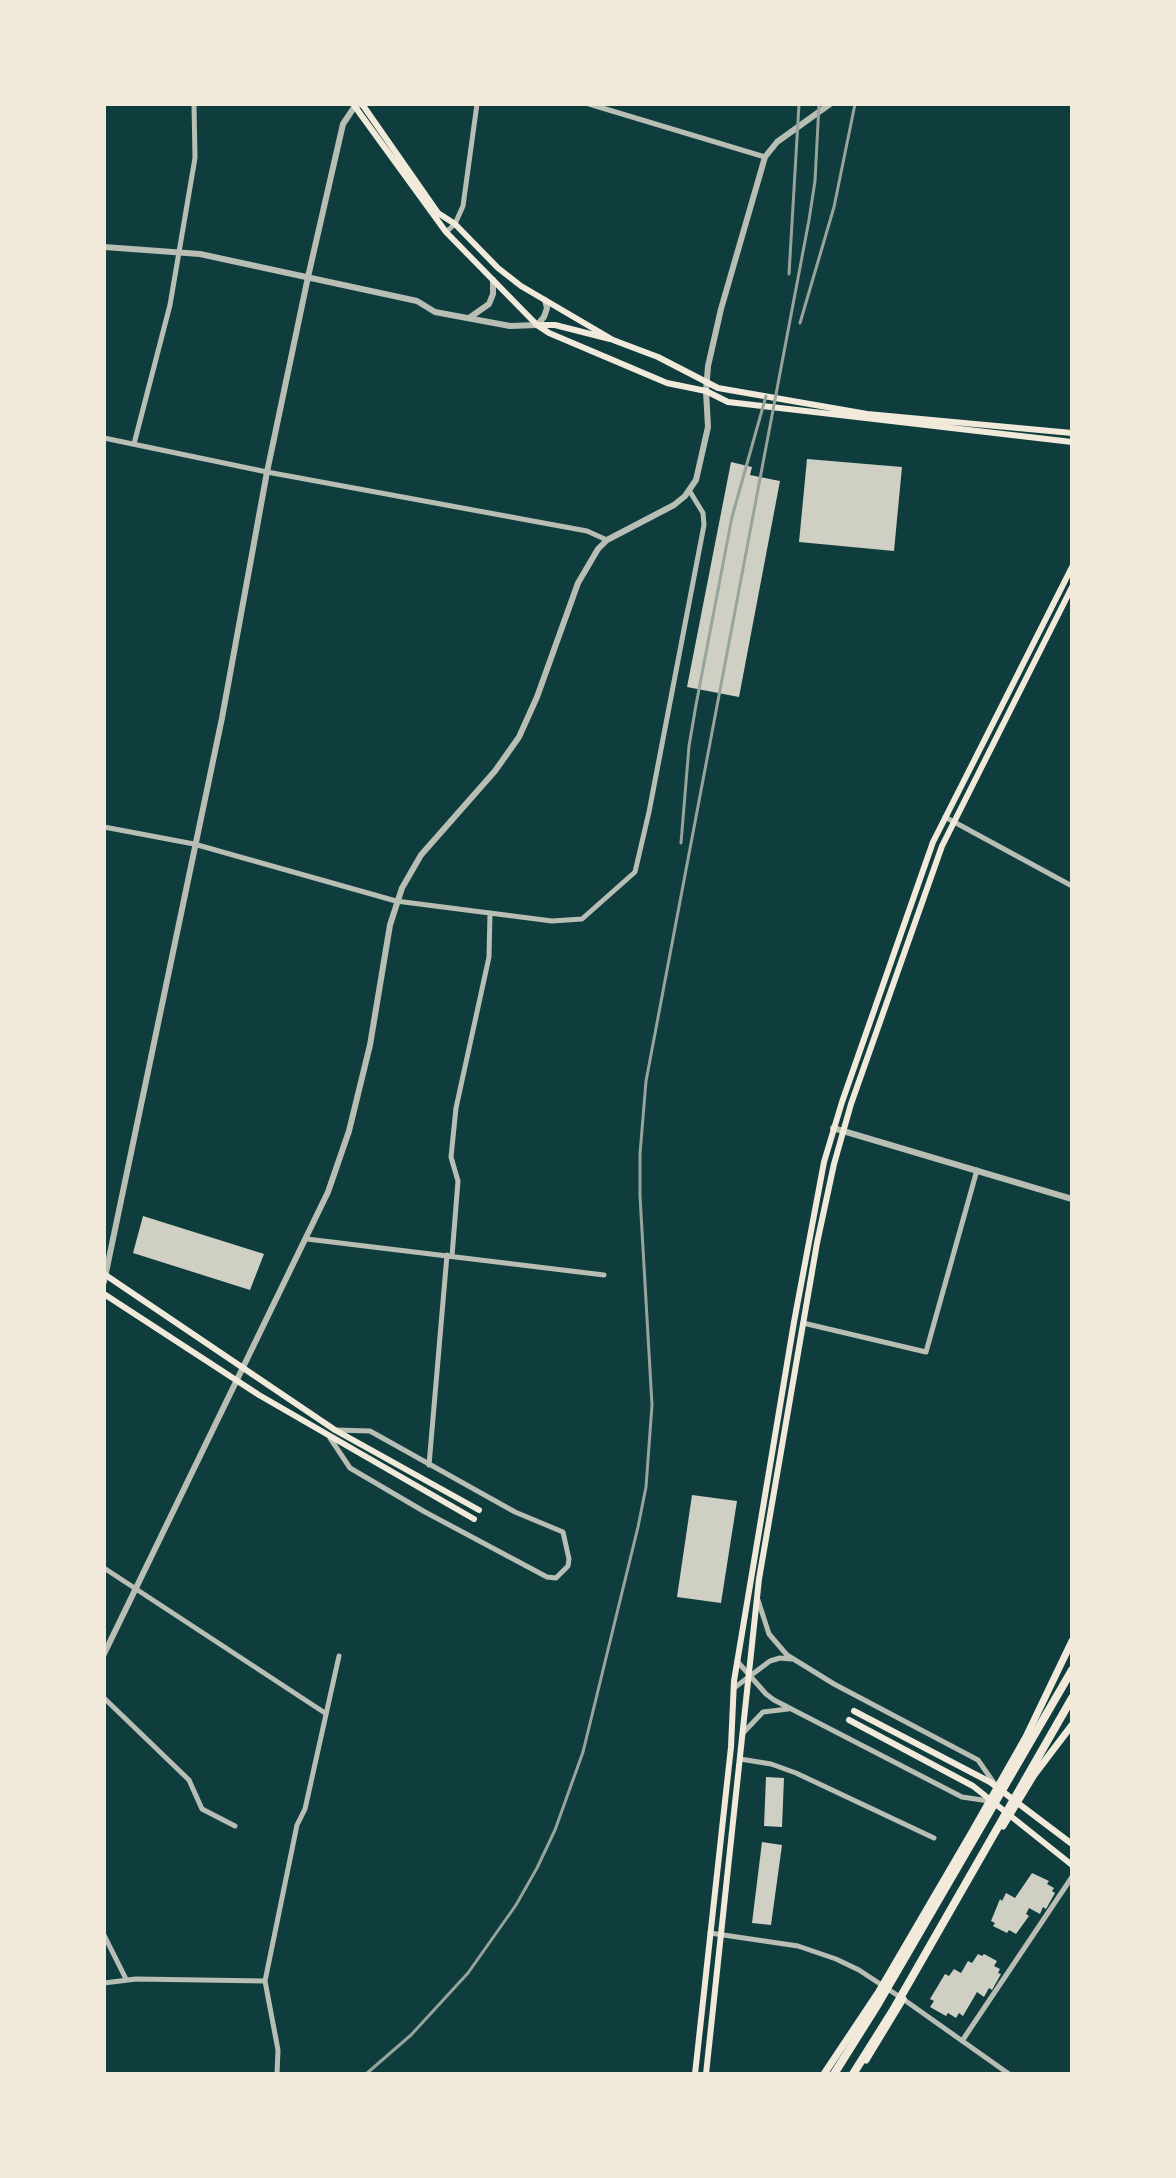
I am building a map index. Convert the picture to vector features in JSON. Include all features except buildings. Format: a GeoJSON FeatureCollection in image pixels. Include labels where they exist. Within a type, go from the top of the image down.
{"type":"FeatureCollection","features":[{"type":"Feature","properties":{"kind":"highway"},"geometry":{"type":"LineString","coordinates":[[834,2074],[1072,1670]]}},
{"type":"Feature","properties":{"kind":"highway"},"geometry":{"type":"LineString","coordinates":[[855,2074],[1072,1698]]}},
{"type":"Feature","properties":{"kind":"main road"},"geometry":{"type":"LineString","coordinates":[[358,105],[438,213],[455,224],[498,268],[613,340]]}},
{"type":"Feature","properties":{"kind":"main road"},"geometry":{"type":"LineString","coordinates":[[358,105],[446,232],[537,325],[549,333],[667,383],[706,391],[728,402],[1072,442]]}},
{"type":"Feature","properties":{"kind":"main road"},"geometry":{"type":"LineString","coordinates":[[537,325],[555,325],[613,340],[658,357],[718,388],[867,414],[1072,433]]}},
{"type":"Feature","properties":{"kind":"main road"},"geometry":{"type":"LineString","coordinates":[[695,2074],[732,1734],[737,1660],[806,1255],[833,1128],[933,842],[1072,567]]}},
{"type":"Feature","properties":{"kind":"main road"},"geometry":{"type":"LineString","coordinates":[[706,2074],[756,1596],[817,1243],[843,1131],[942,846],[1072,587]]}},
{"type":"Feature","properties":{"kind":"main road"},"geometry":{"type":"LineString","coordinates":[[105,1277],[335,1430],[479,1510]]}},
{"type":"Feature","properties":{"kind":"main road"},"geometry":{"type":"LineString","coordinates":[[104,1294],[236,1381],[474,1519]]}},
{"type":"Feature","properties":{"kind":"main road"},"geometry":{"type":"LineString","coordinates":[[824,2074],[882,1985],[1026,1737],[1072,1641]]}},
{"type":"Feature","properties":{"kind":"main road"},"geometry":{"type":"LineString","coordinates":[[854,1711],[997,1787],[1072,1844]]}},
{"type":"Feature","properties":{"kind":"main road"},"geometry":{"type":"LineString","coordinates":[[849,1720],[973,1786],[1072,1865]]}},
{"type":"Feature","properties":{"kind":"main road"},"geometry":{"type":"LineString","coordinates":[[855,2074],[903,1999],[1017,1802],[1072,1725]]}},
{"type":"Feature","properties":{"kind":"street"},"geometry":{"type":"LineString","coordinates":[[134,444],[163,336],[195,158],[194,104]]}},
{"type":"Feature","properties":{"kind":"street"},"geometry":{"type":"LineString","coordinates":[[446,232],[455,224],[463,206],[477,104]]}},
{"type":"Feature","properties":{"kind":"street"},"geometry":{"type":"LineString","coordinates":[[589,104],[765,157]]}},
{"type":"Feature","properties":{"kind":"street"},"geometry":{"type":"LineString","coordinates":[[104,1654],[333,1181],[370,1045],[396,901],[421,855],[514,745],[537,697],[578,583],[598,549],[607,540],[664,511],[689,490],[697,476],[708,427],[706,380],[721,309],[765,157],[777,142],[830,104]]}},
{"type":"Feature","properties":{"kind":"street"},"geometry":{"type":"LineString","coordinates":[[105,1277],[222,718],[267,472],[308,277],[343,124],[358,105]]}},
{"type":"Feature","properties":{"kind":"street"},"geometry":{"type":"LineString","coordinates":[[104,247],[178,251],[417,301],[435,312],[510,326],[537,325],[547,308],[545,300]]}},
{"type":"Feature","properties":{"kind":"street"},"geometry":{"type":"LineString","coordinates":[[469,318],[489,304],[493,280]]}},
{"type":"Feature","properties":{"kind":"street"},"geometry":{"type":"LineString","coordinates":[[104,438],[267,472],[587,531],[607,540]]}},
{"type":"Feature","properties":{"kind":"street"},"geometry":{"type":"LineString","coordinates":[[104,827],[194,844],[396,901],[552,921],[582,919],[635,872],[704,525],[703,513],[689,490]]}},
{"type":"Feature","properties":{"kind":"street"},"geometry":{"type":"LineString","coordinates":[[945,817],[1072,886]]}},
{"type":"Feature","properties":{"kind":"street"},"geometry":{"type":"LineString","coordinates":[[429,1465],[458,1175],[451,1161],[455,1121],[462,1075],[489,957],[490,913]]}},
{"type":"Feature","properties":{"kind":"street"},"geometry":{"type":"LineString","coordinates":[[833,1128],[1072,1199]]}},
{"type":"Feature","properties":{"kind":"street"},"geometry":{"type":"LineString","coordinates":[[803,1323],[926,1352],[977,1169]]}},
{"type":"Feature","properties":{"kind":"street"},"geometry":{"type":"LineString","coordinates":[[307,1239],[604,1275]]}},
{"type":"Feature","properties":{"kind":"street"},"geometry":{"type":"LineString","coordinates":[[330,1438],[350,1468],[412,1504],[547,1577],[556,1578],[564,1572],[569,1559],[563,1532],[515,1512],[370,1431],[335,1430]]}},
{"type":"Feature","properties":{"kind":"street"},"geometry":{"type":"LineString","coordinates":[[104,1568],[325,1713]]}},
{"type":"Feature","properties":{"kind":"street"},"geometry":{"type":"LineString","coordinates":[[756,1596],[769,1634],[780,1649],[795,1661],[978,1760],[997,1787]]}},
{"type":"Feature","properties":{"kind":"street"},"geometry":{"type":"LineString","coordinates":[[277,2074],[278,2050],[265,1981],[297,1825],[305,1809],[339,1656]]}},
{"type":"Feature","properties":{"kind":"street"},"geometry":{"type":"LineString","coordinates":[[733,1689],[765,1665],[780,1658],[795,1661]]}},
{"type":"Feature","properties":{"kind":"street"},"geometry":{"type":"LineString","coordinates":[[737,1660],[769,1697],[962,1797],[989,1801]]}},
{"type":"Feature","properties":{"kind":"street"},"geometry":{"type":"LineString","coordinates":[[763,1691],[759,1677],[765,1665]]}},
{"type":"Feature","properties":{"kind":"street"},"geometry":{"type":"LineString","coordinates":[[104,1698],[189,1780],[202,1809],[235,1826]]}},
{"type":"Feature","properties":{"kind":"street"},"geometry":{"type":"LineString","coordinates":[[743,1733],[763,1712],[793,1709]]}},
{"type":"Feature","properties":{"kind":"street"},"geometry":{"type":"LineString","coordinates":[[740,1759],[771,1764],[796,1773],[934,1838]]}},
{"type":"Feature","properties":{"kind":"street"},"geometry":{"type":"LineString","coordinates":[[962,2041],[1072,1877]]}},
{"type":"Feature","properties":{"kind":"street"},"geometry":{"type":"LineString","coordinates":[[710,1933],[774,1941],[812,1950],[859,1970],[1009,2074]]}},
{"type":"Feature","properties":{"kind":"street"},"geometry":{"type":"LineString","coordinates":[[104,1935],[126,1979]]}},
{"type":"Feature","properties":{"kind":"street"},"geometry":{"type":"LineString","coordinates":[[104,1983],[126,1979],[202,1978],[265,1981]]}},
{"type":"Feature","properties":{"kind":"railway"},"geometry":{"type":"LineString","coordinates":[[789,274],[799,104]]}},
{"type":"Feature","properties":{"kind":"railway"},"geometry":{"type":"LineString","coordinates":[[366,2074],[411,2035],[468,1973],[516,1905],[537,1868],[555,1830],[583,1752],[638,1527],[646,1487],[652,1405],[640,1196],[646,1081],[809,220],[815,181],[819,104]]}},
{"type":"Feature","properties":{"kind":"railway"},"geometry":{"type":"LineString","coordinates":[[800,323],[834,207],[855,104]]}},
{"type":"Feature","properties":{"kind":"railway"},"geometry":{"type":"LineString","coordinates":[[681,843],[689,746],[696,705],[732,517],[766,396]]}}]}
